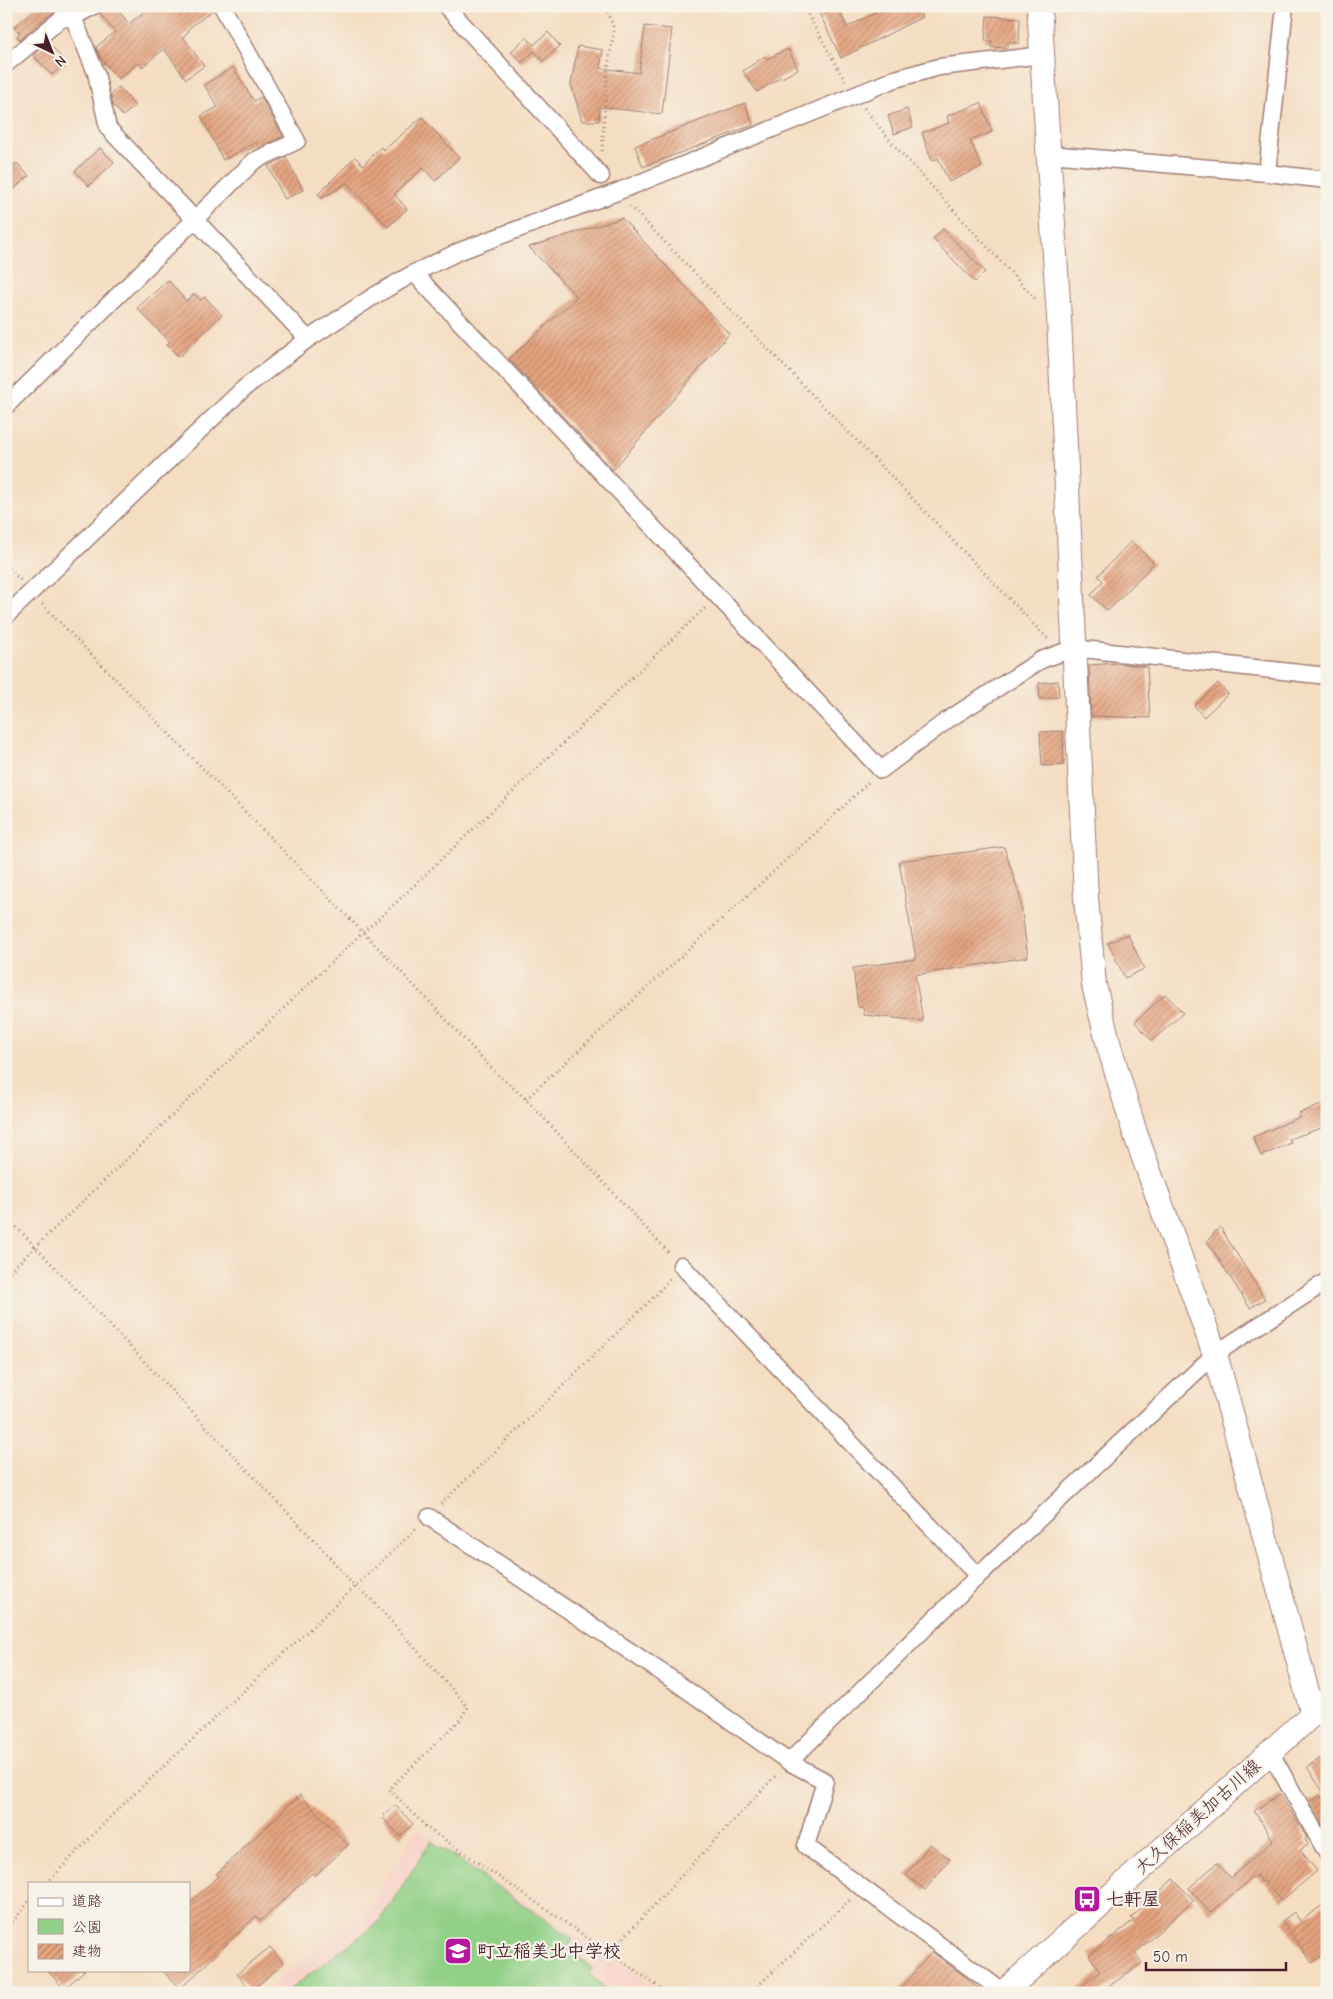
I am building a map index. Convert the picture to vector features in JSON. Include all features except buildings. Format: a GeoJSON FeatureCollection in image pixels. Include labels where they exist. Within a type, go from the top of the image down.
{"type":"FeatureCollection","features":[{"type":"Feature","properties":{"kind":"street"},"geometry":{"type":"LineString","coordinates":[[6,64],[69,12],[94,6]]}},
{"type":"Feature","properties":{"kind":"street"},"geometry":{"type":"LineString","coordinates":[[6,406],[254,161],[297,141],[222,6]]}},
{"type":"Feature","properties":{"kind":"street"},"geometry":{"type":"LineString","coordinates":[[446,6],[601,176]]}},
{"type":"Feature","properties":{"kind":"street"},"geometry":{"type":"LineString","coordinates":[[1039,6],[1050,154],[1059,318],[1067,651],[1094,985],[1135,1133],[1215,1354],[1320,1708]]}},
{"type":"Feature","properties":{"kind":"street"},"geometry":{"type":"LineString","coordinates":[[1267,173],[1285,6]]}},
{"type":"Feature","properties":{"kind":"street"},"geometry":{"type":"LineString","coordinates":[[69,12],[96,74],[108,128],[308,338]]}},
{"type":"Feature","properties":{"kind":"street"},"geometry":{"type":"LineString","coordinates":[[6,616],[243,389],[308,338],[414,273],[460,251],[617,192],[895,79],[939,67],[1043,55]]}},
{"type":"Feature","properties":{"kind":"street"},"geometry":{"type":"LineString","coordinates":[[1050,154],[1327,180]]}},
{"type":"Feature","properties":{"kind":"street"},"geometry":{"type":"LineString","coordinates":[[414,273],[881,770],[946,721],[1041,660],[1067,651],[1327,676]]}},
{"type":"Feature","properties":{"kind":"street"},"geometry":{"type":"LineString","coordinates":[[681,1265],[978,1576]]}},
{"type":"Feature","properties":{"kind":"street"},"geometry":{"type":"LineString","coordinates":[[789,1762],[978,1576],[1215,1354],[1327,1281]]}},
{"type":"Feature","properties":{"kind":"street"},"geometry":{"type":"LineString","coordinates":[[429,1517],[670,1678],[789,1762],[825,1781],[806,1846],[1003,1992]]}},
{"type":"Feature","properties":{"kind":"street","name":"大久保稲美加古川線"},"geometry":{"type":"LineString","coordinates":[[1003,1992],[1320,1708]]}},
{"type":"Feature","properties":{"kind":"street"},"geometry":{"type":"LineString","coordinates":[[1270,1752],[1327,1853]]}},
{"type":"Feature","properties":{"kind":"path"},"geometry":{"type":"LineString","coordinates":[[6,44],[13,6]]}},
{"type":"Feature","properties":{"kind":"path"},"geometry":{"type":"LineString","coordinates":[[601,176],[607,74],[614,30],[609,14],[602,6]]}},
{"type":"Feature","properties":{"kind":"path"},"geometry":{"type":"LineString","coordinates":[[803,6],[855,96],[893,144],[1042,307],[1059,318]]}},
{"type":"Feature","properties":{"kind":"path"},"geometry":{"type":"LineString","coordinates":[[617,192],[1067,651]]}},
{"type":"Feature","properties":{"kind":"path"},"geometry":{"type":"LineString","coordinates":[[32,592],[497,1074],[526,1099],[681,1265],[656,1295],[479,1466],[429,1517],[112,1815],[48,1882]]}},
{"type":"Feature","properties":{"kind":"path"},"geometry":{"type":"LineString","coordinates":[[6,1275],[362,933],[718,596]]}},
{"type":"Feature","properties":{"kind":"path"},"geometry":{"type":"LineString","coordinates":[[526,1099],[792,855],[881,770]]}},
{"type":"Feature","properties":{"kind":"path"},"geometry":{"type":"LineString","coordinates":[[6,1216],[326,1553],[354,1586],[371,1599],[468,1708],[460,1720],[389,1789],[426,1827],[668,1993]]}},
{"type":"Feature","properties":{"kind":"path"},"geometry":{"type":"LineString","coordinates":[[610,1952],[789,1762]]}},
{"type":"Feature","properties":{"kind":"path"},"geometry":{"type":"LineString","coordinates":[[750,1993],[864,1888]]}},
{"type":"Feature","properties":{"kind":"path"},"geometry":{"type":"LineString","coordinates":[[6,1930],[28,1903]]}},
{"type":"Feature","properties":{"kind":"shaded area","name":"町立稲美北中学校"},"geometry":{"type":"Polygon","coordinates":[[[417,1829],[662,1993],[262,1993],[368,1910],[417,1829]]]}},
{"type":"Feature","properties":{"kind":"green space","name":"町立稲美北中学校"},"geometry":{"type":"Polygon","coordinates":[[[431,1841],[573,1939],[568,1948],[592,1968],[589,1973],[608,1992],[285,1993],[379,1922],[431,1841]]]}},
{"type":"Feature","properties":{"kind":"place","name":"七軒屋"},"geometry":{"type":"Point","coordinates":[1087,1899]}},
{"type":"Feature","properties":{"kind":"place","name":"町立稲美北中学校"},"geometry":{"type":"Point","coordinates":[458,1951]}}]}
